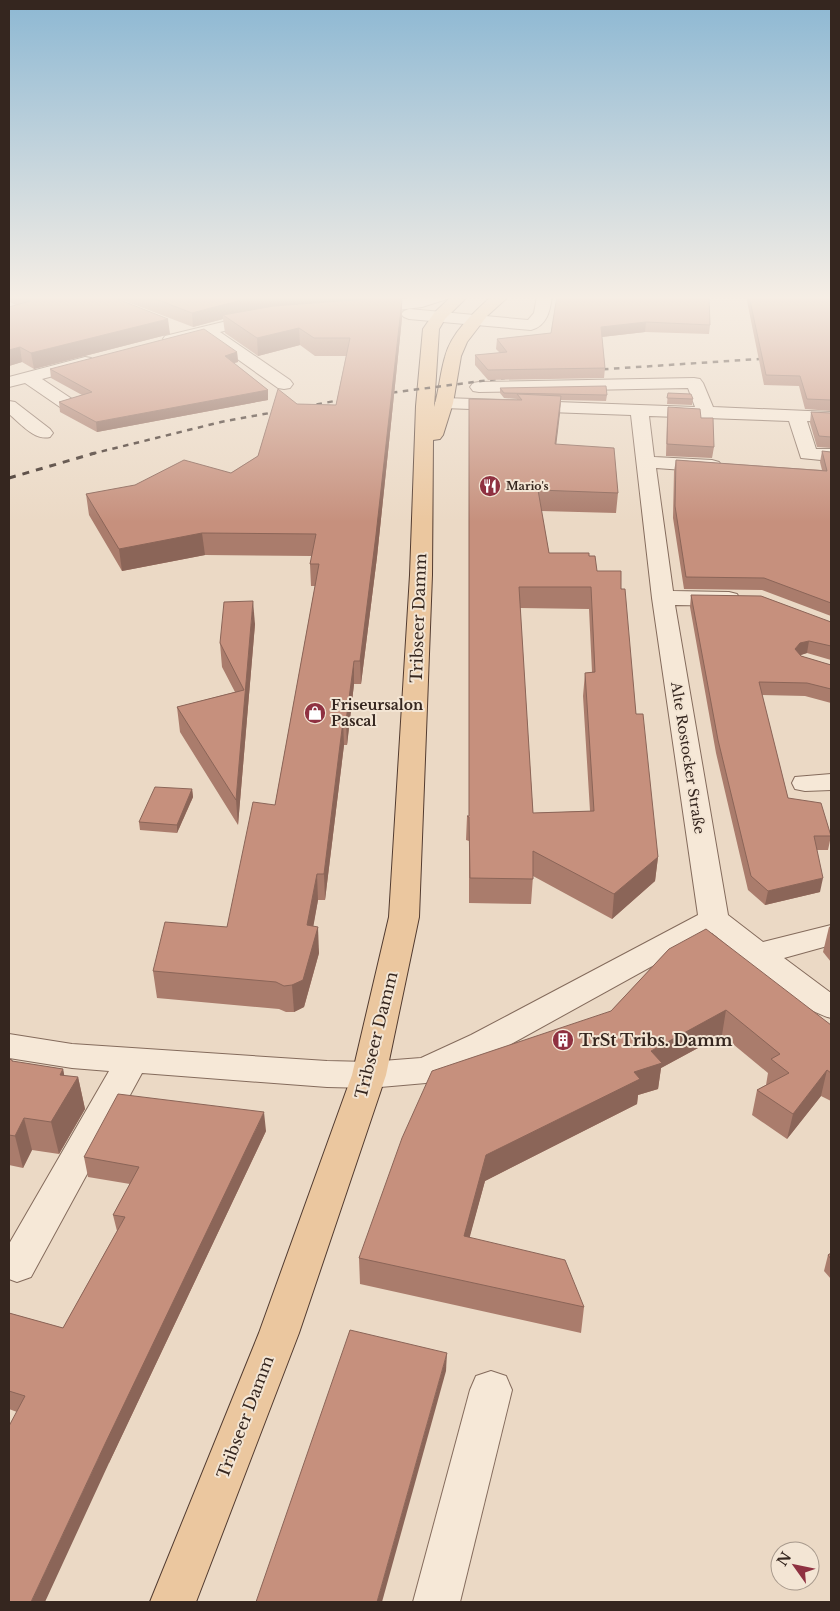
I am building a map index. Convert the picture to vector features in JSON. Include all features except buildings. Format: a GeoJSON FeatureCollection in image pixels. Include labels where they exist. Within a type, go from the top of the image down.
{"type":"FeatureCollection","features":[{"type":"Feature","properties":{"kind":"main road","name":"Tribseer Damm"},"geometry":{"type":"LineString","coordinates":[[173,1602],[279,1333],[369,1075],[404,918],[421,575],[425,406],[428,371]]}},
{"type":"Feature","properties":{"kind":"main road","name":"Tribseer Damm"},"geometry":{"type":"LineString","coordinates":[[424,465],[444,403],[450,371]]}},
{"type":"Feature","properties":{"kind":"street"},"geometry":{"type":"LineString","coordinates":[[9,382],[50,371]]}},
{"type":"Feature","properties":{"kind":"street"},"geometry":{"type":"LineString","coordinates":[[259,371],[284,384]]}},
{"type":"Feature","properties":{"kind":"street"},"geometry":{"type":"LineString","coordinates":[[28,377],[66,403]]}},
{"type":"Feature","properties":{"kind":"street"},"geometry":{"type":"LineString","coordinates":[[479,387],[694,383],[707,413]]}},
{"type":"Feature","properties":{"kind":"street"},"geometry":{"type":"LineString","coordinates":[[444,403],[831,417]]}},
{"type":"Feature","properties":{"kind":"street"},"geometry":{"type":"LineString","coordinates":[[9,406],[44,433]]}},
{"type":"Feature","properties":{"kind":"street","name":"Alte Rostocker Straße"},"geometry":{"type":"LineString","coordinates":[[640,411],[663,598],[714,919]]}},
{"type":"Feature","properties":{"kind":"street"},"geometry":{"type":"LineString","coordinates":[[796,416],[808,454],[831,455]]}},
{"type":"Feature","properties":{"kind":"street"},"geometry":{"type":"LineString","coordinates":[[647,462],[730,467]]}},
{"type":"Feature","properties":{"kind":"street"},"geometry":{"type":"LineString","coordinates":[[663,598],[752,599]]}},
{"type":"Feature","properties":{"kind":"street"},"geometry":{"type":"LineString","coordinates":[[805,783],[831,782]]}},
{"type":"Feature","properties":{"kind":"street"},"geometry":{"type":"LineString","coordinates":[[9,1046],[72,1056],[327,1074],[369,1075],[426,1070],[483,1044],[714,919],[760,953],[810,995],[831,1007]]}},
{"type":"Feature","properties":{"kind":"street"},"geometry":{"type":"LineString","coordinates":[[760,953],[831,934]]}},
{"type":"Feature","properties":{"kind":"street"},"geometry":{"type":"LineString","coordinates":[[9,1264],[17,1265],[133,1060]]}},
{"type":"Feature","properties":{"kind":"street"},"geometry":{"type":"LineString","coordinates":[[436,1602],[491,1390]]}},
{"type":"Feature","properties":{"kind":"railway"},"geometry":{"type":"LineString","coordinates":[[381,394],[505,378]]}},
{"type":"Feature","properties":{"kind":"railway"},"geometry":{"type":"LineString","coordinates":[[95,453],[221,422],[351,398]]}},
{"type":"Feature","properties":{"kind":"railway"},"geometry":{"type":"LineString","coordinates":[[9,478],[95,453]]}},
{"type":"Feature","properties":{"kind":"place","name":"Mario's"},"geometry":{"type":"Point","coordinates":[490,486]}},
{"type":"Feature","properties":{"kind":"place","name":"Friseursalon Pascal"},"geometry":{"type":"Point","coordinates":[315,713]}},
{"type":"Feature","properties":{"kind":"place","name":"TrSt Tribs. Damm"},"geometry":{"type":"Point","coordinates":[563,1040]}}]}
